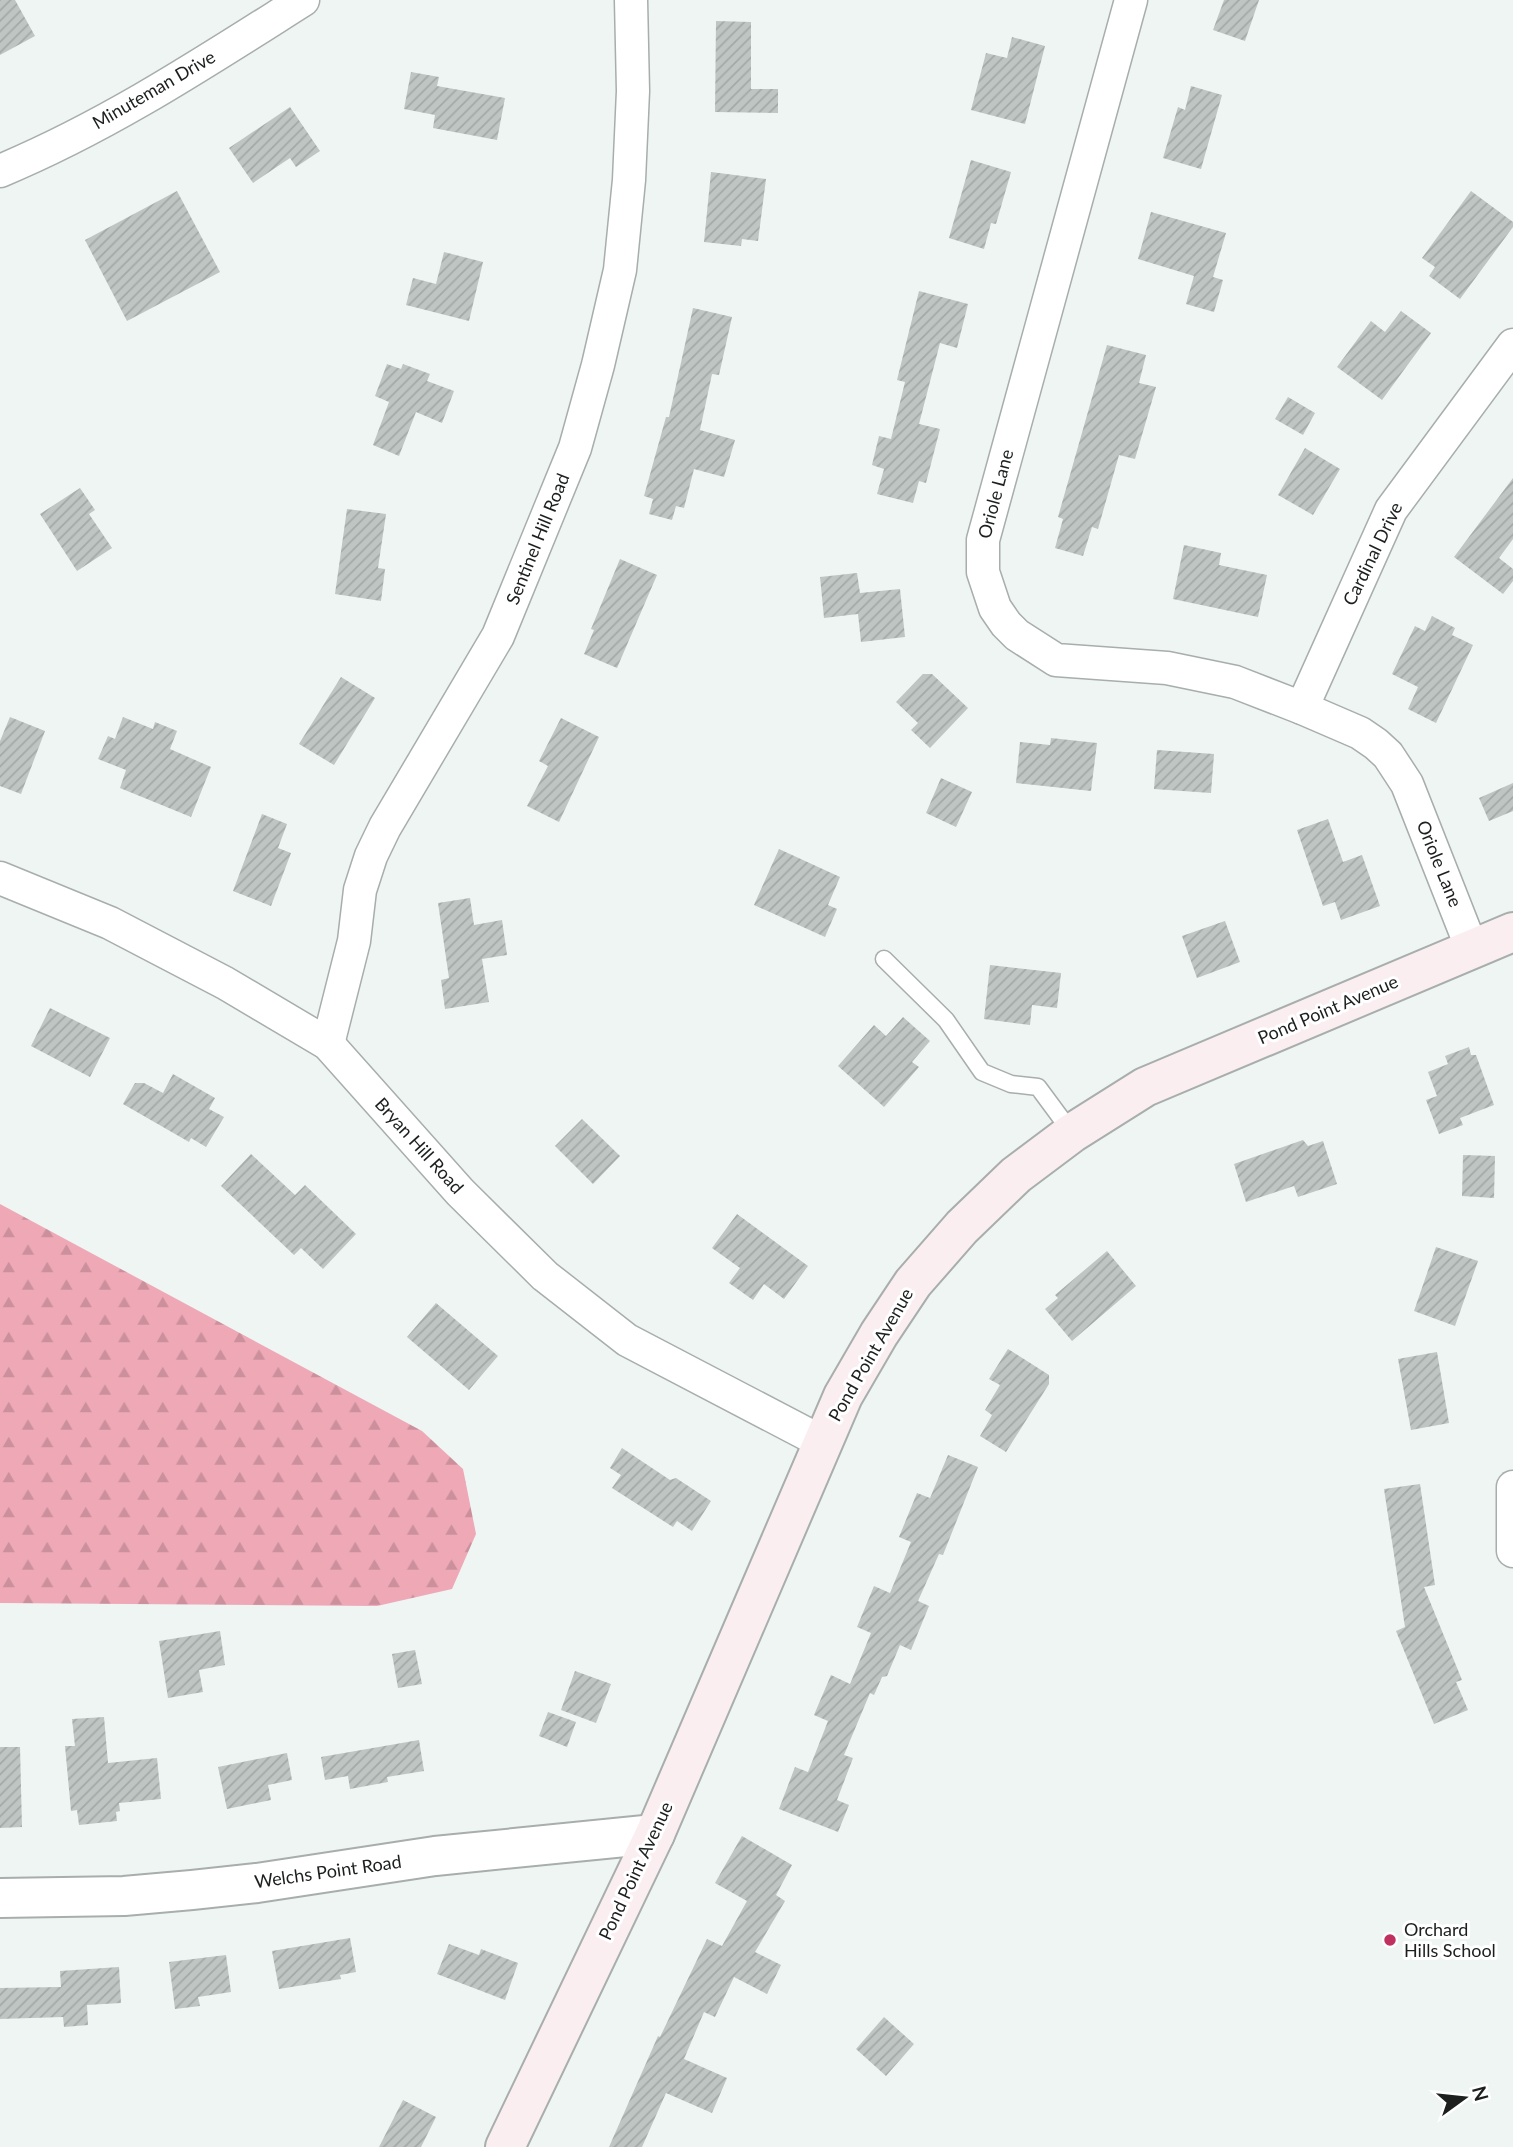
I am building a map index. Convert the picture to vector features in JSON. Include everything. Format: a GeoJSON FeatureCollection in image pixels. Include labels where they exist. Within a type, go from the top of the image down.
{"type":"FeatureCollection","features":[{"type":"Feature","properties":{"kind":"main road","name":"Pond Point Avenue"},"geometry":{"type":"LineString","coordinates":[[506,2147],[655,1834],[842,1396],[913,1283],[962,1227],[1016,1175],[1072,1133],[1145,1087],[1513,932]]}},
{"type":"Feature","properties":{"kind":"street","name":"Minuteman Drive"},"geometry":{"type":"LineString","coordinates":[[0,171],[146,99],[303,0]]}},
{"type":"Feature","properties":{"kind":"street","name":"Sentinel Hill Road"},"geometry":{"type":"LineString","coordinates":[[328,1044],[347,974],[360,890],[371,856],[385,827],[498,636],[575,448],[620,270],[629,180],[631,0]]}},
{"type":"Feature","properties":{"kind":"street","name":"Oriole Lane"},"geometry":{"type":"LineString","coordinates":[[1131,0],[983,540],[981,555],[985,581],[995,608],[1006,624],[1030,644],[1056,660],[1167,668],[1235,682],[1360,733],[1376,744],[1399,769],[1408,784],[1472,949]]}},
{"type":"Feature","properties":{"kind":"street","name":"Cardinal Drive"},"geometry":{"type":"LineString","coordinates":[[1302,708],[1391,510],[1513,345]]}},
{"type":"Feature","properties":{"kind":"street","name":"Bryan Hill Road"},"geometry":{"type":"LineString","coordinates":[[0,878],[133,935],[225,983],[328,1044],[460,1192],[545,1276],[627,1340],[822,1442]]}},
{"type":"Feature","properties":{"kind":"street"},"geometry":{"type":"LineString","coordinates":[[1513,1487],[1513,1551]]}},
{"type":"Feature","properties":{"kind":"street","name":"Welchs Point Road"},"geometry":{"type":"LineString","coordinates":[[0,1898],[100,1897],[192,1890],[435,1856],[655,1834]]}},
{"type":"Feature","properties":{"kind":"lane"},"geometry":{"type":"LineString","coordinates":[[884,959],[946,1020],[982,1072],[1011,1084],[1038,1087],[1072,1133]]}},
{"type":"Feature","properties":{"kind":"green space"},"geometry":{"type":"Polygon","coordinates":[[[0,1204],[422,1431],[463,1469],[476,1534],[452,1589],[377,1606],[0,1603],[0,1204]]]}},
{"type":"Feature","properties":{"kind":"building"},"geometry":{"type":"Polygon","coordinates":[[[0,0],[15,0],[35,36],[0,55],[0,0]]]}},
{"type":"Feature","properties":{"kind":"building"},"geometry":{"type":"Polygon","coordinates":[[[1224,0],[1259,0],[1245,41],[1213,30],[1224,0]]]}},
{"type":"Feature","properties":{"kind":"building"},"geometry":{"type":"Polygon","coordinates":[[[716,21],[751,22],[751,89],[778,89],[778,113],[715,112],[716,21]]]}},
{"type":"Feature","properties":{"kind":"building"},"geometry":{"type":"Polygon","coordinates":[[[1012,37],[1045,46],[1025,124],[971,110],[986,53],[1007,58],[1012,37]]]}},
{"type":"Feature","properties":{"kind":"building"},"geometry":{"type":"Polygon","coordinates":[[[411,72],[439,77],[437,86],[505,98],[497,140],[433,128],[435,115],[404,109],[411,72]]]}},
{"type":"Feature","properties":{"kind":"building"},"geometry":{"type":"Polygon","coordinates":[[[1191,86],[1222,95],[1201,169],[1163,158],[1178,107],[1185,110],[1191,86]]]}},
{"type":"Feature","properties":{"kind":"building"},"geometry":{"type":"Polygon","coordinates":[[[290,107],[320,151],[296,167],[290,158],[253,183],[229,148],[290,107]]]}},
{"type":"Feature","properties":{"kind":"building"},"geometry":{"type":"Polygon","coordinates":[[[971,160],[1011,172],[996,224],[991,223],[984,249],[949,238],[971,160]]]}},
{"type":"Feature","properties":{"kind":"building"},"geometry":{"type":"Polygon","coordinates":[[[711,172],[766,179],[758,241],[742,239],[741,246],[704,242],[711,172]]]}},
{"type":"Feature","properties":{"kind":"building"},"geometry":{"type":"Polygon","coordinates":[[[177,191],[220,272],[127,321],[85,240],[177,191]]]}},
{"type":"Feature","properties":{"kind":"building"},"geometry":{"type":"Polygon","coordinates":[[[1471,191],[1513,222],[1513,227],[1460,299],[1429,276],[1435,267],[1422,258],[1471,191]]]}},
{"type":"Feature","properties":{"kind":"building"},"geometry":{"type":"Polygon","coordinates":[[[1151,212],[1226,233],[1213,277],[1223,280],[1214,312],[1186,304],[1194,276],[1138,259],[1151,212]]]}},
{"type":"Feature","properties":{"kind":"building"},"geometry":{"type":"Polygon","coordinates":[[[444,252],[483,262],[469,321],[406,305],[413,278],[436,284],[444,252]]]}},
{"type":"Feature","properties":{"kind":"building"},"geometry":{"type":"Polygon","coordinates":[[[919,291],[968,304],[957,348],[940,343],[919,424],[940,429],[926,483],[919,481],[913,503],[877,494],[884,469],[872,465],[879,436],[891,439],[905,382],[897,380],[919,291]]]}},
{"type":"Feature","properties":{"kind":"building"},"geometry":{"type":"Polygon","coordinates":[[[693,308],[732,317],[719,375],[712,374],[700,430],[735,440],[724,477],[694,469],[684,508],[676,506],[672,520],[649,514],[653,499],[644,496],[666,417],[669,417],[693,308]]]}},
{"type":"Feature","properties":{"kind":"building"},"geometry":{"type":"Polygon","coordinates":[[[1401,311],[1431,333],[1382,400],[1337,367],[1371,321],[1385,332],[1401,311]]]}},
{"type":"Feature","properties":{"kind":"building"},"geometry":{"type":"Polygon","coordinates":[[[1107,345],[1146,355],[1139,383],[1156,387],[1135,459],[1119,455],[1098,529],[1092,527],[1083,556],[1055,548],[1063,519],[1058,517],[1107,345]]]}},
{"type":"Feature","properties":{"kind":"building"},"geometry":{"type":"Polygon","coordinates":[[[387,364],[401,369],[403,364],[430,374],[427,381],[454,391],[442,423],[416,412],[399,456],[373,445],[389,402],[375,396],[387,364]]]}},
{"type":"Feature","properties":{"kind":"building"},"geometry":{"type":"Polygon","coordinates":[[[1288,397],[1315,413],[1303,435],[1275,419],[1288,397]]]}},
{"type":"Feature","properties":{"kind":"building"},"geometry":{"type":"Polygon","coordinates":[[[1305,448],[1340,469],[1313,515],[1278,495],[1305,448]]]}},
{"type":"Feature","properties":{"kind":"building"},"geometry":{"type":"Polygon","coordinates":[[[1513,478],[1513,539],[1499,558],[1513,569],[1513,581],[1503,594],[1454,557],[1513,478]]]}},
{"type":"Feature","properties":{"kind":"building"},"geometry":{"type":"Polygon","coordinates":[[[80,488],[95,510],[89,514],[112,548],[77,571],[40,514],[80,488]]]}},
{"type":"Feature","properties":{"kind":"building"},"geometry":{"type":"Polygon","coordinates":[[[347,509],[386,514],[378,568],[385,569],[381,601],[335,594],[347,509]]]}},
{"type":"Feature","properties":{"kind":"building"},"geometry":{"type":"Polygon","coordinates":[[[1184,545],[1221,553],[1219,565],[1267,575],[1258,617],[1173,599],[1184,545]]]}},
{"type":"Feature","properties":{"kind":"building"},"geometry":{"type":"Polygon","coordinates":[[[620,559],[657,575],[617,668],[584,654],[594,630],[591,629],[620,559]]]}},
{"type":"Feature","properties":{"kind":"building"},"geometry":{"type":"Polygon","coordinates":[[[857,573],[860,593],[900,589],[905,637],[861,642],[858,614],[824,618],[820,577],[857,573]]]}},
{"type":"Feature","properties":{"kind":"building"},"geometry":{"type":"Polygon","coordinates":[[[1432,616],[1455,628],[1452,635],[1473,645],[1436,723],[1408,709],[1418,687],[1392,674],[1415,626],[1425,631],[1432,616]]]}},
{"type":"Feature","properties":{"kind":"building"},"geometry":{"type":"Polygon","coordinates":[[[923,674],[932,674],[968,708],[930,748],[911,730],[918,723],[896,702],[923,674]]]}},
{"type":"Feature","properties":{"kind":"building"},"geometry":{"type":"Polygon","coordinates":[[[341,677],[375,698],[334,765],[299,744],[341,677]]]}},
{"type":"Feature","properties":{"kind":"building"},"geometry":{"type":"Polygon","coordinates":[[[10,717],[45,731],[21,794],[0,786],[0,741],[10,717]]]}},
{"type":"Feature","properties":{"kind":"building"},"geometry":{"type":"Polygon","coordinates":[[[123,717],[153,729],[155,722],[177,731],[170,749],[211,767],[191,817],[120,788],[126,770],[98,759],[108,736],[115,739],[123,717]]]}},
{"type":"Feature","properties":{"kind":"building"},"geometry":{"type":"Polygon","coordinates":[[[561,718],[599,737],[559,822],[527,806],[548,766],[539,761],[561,718]]]}},
{"type":"Feature","properties":{"kind":"building"},"geometry":{"type":"Polygon","coordinates":[[[1051,738],[1097,743],[1091,791],[1016,783],[1020,742],[1050,745],[1051,738]]]}},
{"type":"Feature","properties":{"kind":"building"},"geometry":{"type":"Polygon","coordinates":[[[1157,750],[1214,754],[1211,793],[1154,789],[1157,750]]]}},
{"type":"Feature","properties":{"kind":"building"},"geometry":{"type":"Polygon","coordinates":[[[941,778],[972,792],[956,827],[926,813],[941,778]]]}},
{"type":"Feature","properties":{"kind":"building"},"geometry":{"type":"Polygon","coordinates":[[[1513,783],[1513,811],[1489,821],[1479,798],[1513,783]]]}},
{"type":"Feature","properties":{"kind":"building"},"geometry":{"type":"Polygon","coordinates":[[[262,814],[287,824],[278,848],[291,853],[271,906],[233,891],[262,814]]]}},
{"type":"Feature","properties":{"kind":"building"},"geometry":{"type":"Polygon","coordinates":[[[1328,819],[1343,862],[1362,855],[1380,906],[1341,920],[1335,902],[1323,906],[1297,830],[1328,819]]]}},
{"type":"Feature","properties":{"kind":"building"},"geometry":{"type":"Polygon","coordinates":[[[779,849],[840,877],[828,905],[837,909],[825,937],[754,905],[779,849]]]}},
{"type":"Feature","properties":{"kind":"building"},"geometry":{"type":"Polygon","coordinates":[[[470,898],[474,925],[502,920],[507,955],[482,959],[489,1002],[445,1009],[441,980],[449,978],[438,903],[470,898]]]}},
{"type":"Feature","properties":{"kind":"building"},"geometry":{"type":"Polygon","coordinates":[[[1225,921],[1240,962],[1197,978],[1182,936],[1225,921]]]}},
{"type":"Feature","properties":{"kind":"building"},"geometry":{"type":"Polygon","coordinates":[[[990,965],[1061,973],[1057,1008],[1032,1005],[1030,1025],[984,1019],[990,965]]]}},
{"type":"Feature","properties":{"kind":"building"},"geometry":{"type":"Polygon","coordinates":[[[50,1008],[110,1038],[90,1077],[31,1046],[50,1008]]]}},
{"type":"Feature","properties":{"kind":"building"},"geometry":{"type":"Polygon","coordinates":[[[903,1017],[930,1041],[912,1062],[919,1067],[884,1107],[838,1066],[874,1025],[886,1036],[903,1017]]]}},
{"type":"Feature","properties":{"kind":"building"},"geometry":{"type":"Polygon","coordinates":[[[1469,1047],[1471,1055],[1476,1055],[1494,1105],[1460,1118],[1463,1125],[1439,1134],[1426,1100],[1437,1096],[1428,1072],[1448,1064],[1445,1056],[1469,1047]]]}},
{"type":"Feature","properties":{"kind":"building"},"geometry":{"type":"Polygon","coordinates":[[[173,1074],[215,1098],[209,1109],[224,1117],[206,1147],[191,1138],[189,1142],[123,1104],[135,1083],[144,1083],[163,1093],[173,1074]]]}},
{"type":"Feature","properties":{"kind":"building"},"geometry":{"type":"Polygon","coordinates":[[[582,1119],[620,1156],[593,1184],[555,1146],[582,1119]]]}},
{"type":"Feature","properties":{"kind":"building"},"geometry":{"type":"Polygon","coordinates":[[[1303,1140],[1308,1146],[1323,1141],[1337,1184],[1298,1197],[1294,1186],[1246,1202],[1234,1164],[1303,1140]]]}},
{"type":"Feature","properties":{"kind":"building"},"geometry":{"type":"Polygon","coordinates":[[[251,1154],[295,1195],[305,1185],[356,1234],[323,1269],[301,1248],[294,1255],[221,1186],[251,1154]]]}},
{"type":"Feature","properties":{"kind":"building"},"geometry":{"type":"Polygon","coordinates":[[[1463,1155],[1495,1156],[1494,1198],[1462,1196],[1463,1155]]]}},
{"type":"Feature","properties":{"kind":"building"},"geometry":{"type":"Polygon","coordinates":[[[737,1214],[808,1266],[784,1299],[764,1284],[753,1300],[729,1283],[740,1268],[712,1248],[737,1214]]]}},
{"type":"Feature","properties":{"kind":"building"},"geometry":{"type":"Polygon","coordinates":[[[1436,1247],[1478,1261],[1455,1326],[1414,1311],[1436,1247]]]}},
{"type":"Feature","properties":{"kind":"building"},"geometry":{"type":"Polygon","coordinates":[[[1107,1251],[1136,1286],[1072,1341],[1045,1309],[1058,1298],[1055,1295],[1107,1251]]]}},
{"type":"Feature","properties":{"kind":"building"},"geometry":{"type":"Polygon","coordinates":[[[436,1303],[498,1356],[469,1390],[407,1337],[436,1303]]]}},
{"type":"Feature","properties":{"kind":"building"},"geometry":{"type":"Polygon","coordinates":[[[1008,1349],[1049,1375],[1049,1384],[1006,1452],[980,1436],[992,1415],[985,1410],[1000,1385],[989,1379],[1008,1349]]]}},
{"type":"Feature","properties":{"kind":"building"},"geometry":{"type":"Polygon","coordinates":[[[1437,1352],[1449,1423],[1411,1430],[1398,1359],[1437,1352]]]}},
{"type":"Feature","properties":{"kind":"building"},"geometry":{"type":"Polygon","coordinates":[[[622,1448],[670,1480],[676,1478],[711,1501],[692,1531],[677,1521],[673,1527],[612,1488],[621,1475],[610,1468],[622,1448]]]}},
{"type":"Feature","properties":{"kind":"building"},"geometry":{"type":"Polygon","coordinates":[[[948,1455],[978,1467],[943,1555],[939,1554],[918,1601],[929,1606],[911,1650],[900,1645],[887,1676],[882,1677],[874,1695],[870,1693],[844,1755],[853,1758],[837,1800],[849,1805],[838,1832],[779,1809],[795,1767],[808,1772],[828,1721],[814,1715],[831,1675],[850,1684],[871,1633],[857,1627],[874,1586],[890,1593],[911,1542],[899,1537],[917,1493],[930,1498],[948,1455]]]}},
{"type":"Feature","properties":{"kind":"building"},"geometry":{"type":"Polygon","coordinates":[[[1420,1484],[1435,1585],[1424,1587],[1462,1680],[1456,1682],[1468,1710],[1434,1724],[1396,1631],[1405,1627],[1384,1489],[1420,1484]]]}},
{"type":"Feature","properties":{"kind":"building"},"geometry":{"type":"Polygon","coordinates":[[[220,1631],[225,1665],[199,1670],[203,1692],[168,1698],[159,1641],[220,1631]]]}},
{"type":"Feature","properties":{"kind":"building"},"geometry":{"type":"Polygon","coordinates":[[[415,1650],[422,1684],[398,1688],[392,1654],[415,1650]]]}},
{"type":"Feature","properties":{"kind":"building"},"geometry":{"type":"Polygon","coordinates":[[[575,1671],[611,1684],[596,1723],[561,1710],[575,1671]]]}},
{"type":"Feature","properties":{"kind":"building"},"geometry":{"type":"Polygon","coordinates":[[[548,1712],[576,1722],[567,1747],[539,1736],[548,1712]]]}},
{"type":"Feature","properties":{"kind":"building"},"geometry":{"type":"Polygon","coordinates":[[[104,1717],[108,1763],[157,1758],[161,1799],[119,1803],[117,1821],[79,1825],[77,1810],[71,1811],[65,1746],[75,1746],[72,1719],[104,1717]]]}},
{"type":"Feature","properties":{"kind":"building"},"geometry":{"type":"Polygon","coordinates":[[[419,1740],[424,1771],[387,1777],[388,1782],[350,1789],[348,1776],[325,1780],[321,1757],[419,1740]]]}},
{"type":"Feature","properties":{"kind":"building"},"geometry":{"type":"Polygon","coordinates":[[[0,1747],[20,1747],[22,1827],[0,1828],[0,1747]]]}},
{"type":"Feature","properties":{"kind":"building"},"geometry":{"type":"Polygon","coordinates":[[[287,1753],[292,1780],[268,1785],[271,1800],[227,1809],[218,1767],[287,1753]]]}},
{"type":"Feature","properties":{"kind":"building"},"geometry":{"type":"Polygon","coordinates":[[[742,1836],[792,1865],[776,1895],[785,1901],[755,1952],[781,1965],[767,1994],[734,1977],[715,2017],[704,2012],[684,2059],[727,2078],[712,2113],[666,2093],[642,2147],[609,2147],[658,2036],[660,2037],[707,1939],[722,1946],[747,1901],[715,1883],[742,1836]]]}},
{"type":"Feature","properties":{"kind":"building"},"geometry":{"type":"Polygon","coordinates":[[[350,1938],[356,1972],[340,1975],[341,1979],[279,1989],[272,1951],[350,1938]]]}},
{"type":"Feature","properties":{"kind":"building"},"geometry":{"type":"Polygon","coordinates":[[[449,1944],[479,1955],[481,1949],[518,1963],[505,2000],[437,1974],[449,1944]]]}},
{"type":"Feature","properties":{"kind":"building"},"geometry":{"type":"Polygon","coordinates":[[[226,1955],[231,1992],[198,1997],[200,2006],[175,2009],[169,1962],[226,1955]]]}},
{"type":"Feature","properties":{"kind":"building"},"geometry":{"type":"Polygon","coordinates":[[[119,1967],[121,2003],[87,2005],[88,2025],[64,2027],[63,2017],[0,2019],[0,1988],[61,1987],[60,1971],[119,1967]]]}},
{"type":"Feature","properties":{"kind":"building"},"geometry":{"type":"Polygon","coordinates":[[[884,2017],[914,2044],[886,2076],[856,2049],[884,2017]]]}},
{"type":"Feature","properties":{"kind":"building"},"geometry":{"type":"Polygon","coordinates":[[[403,2100],[436,2117],[421,2147],[379,2147],[403,2100]]]}},
{"type":"Feature","properties":{"kind":"place","name":"Orchard Hills School"},"geometry":{"type":"Point","coordinates":[1390,1940]}}]}
